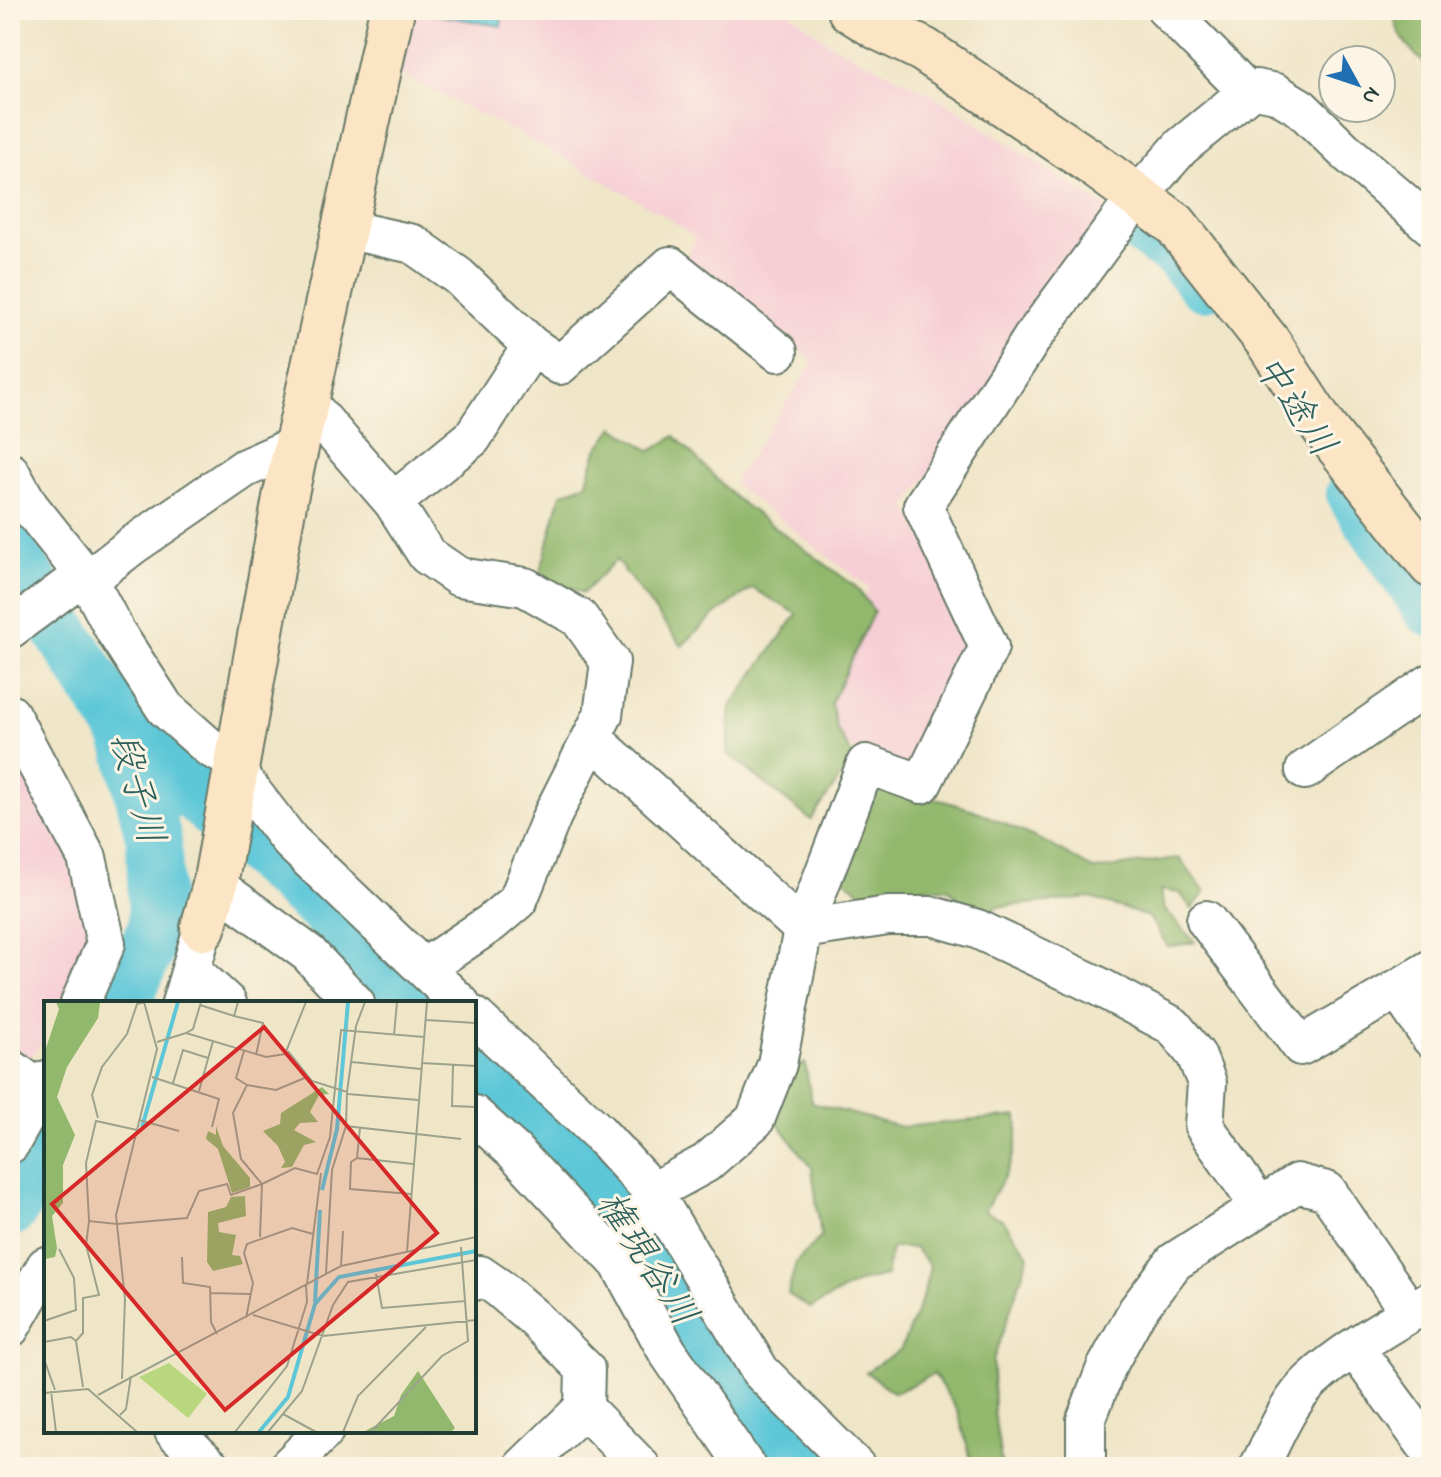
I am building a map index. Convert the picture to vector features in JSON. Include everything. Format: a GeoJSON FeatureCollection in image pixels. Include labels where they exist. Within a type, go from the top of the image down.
{"type":"FeatureCollection","features":[{"type":"Feature","properties":{"kind":"street"},"geometry":{"type":"LineString","coordinates":[[222,1001],[187,987],[216,876],[297,445],[392,10]]}},
{"type":"Feature","properties":{"kind":"street"},"geometry":{"type":"LineString","coordinates":[[850,10],[924,50],[1175,224],[1268,342],[1324,428],[1431,565]]}},
{"type":"Feature","properties":{"kind":"street"},"geometry":{"type":"LineString","coordinates":[[1167,10],[1248,92]]}},
{"type":"Feature","properties":{"kind":"street"},"geometry":{"type":"LineString","coordinates":[[622,1258],[650,1200],[706,1163],[755,1120],[777,1064],[803,929],[866,764],[922,784],[989,647],[923,506],[1033,337],[1137,197],[1181,147],[1248,92],[1256,89],[1276,93],[1301,108],[1431,226]]}},
{"type":"Feature","properties":{"kind":"street"},"geometry":{"type":"LineString","coordinates":[[345,229],[413,244],[458,276],[532,346],[560,365],[670,266],[778,352]]}},
{"type":"Feature","properties":{"kind":"street"},"geometry":{"type":"LineString","coordinates":[[393,502],[472,438],[532,346]]}},
{"type":"Feature","properties":{"kind":"street"},"geometry":{"type":"LineString","coordinates":[[307,402],[393,502],[427,555],[459,577],[525,587],[579,618],[610,662],[603,715],[552,816],[518,900],[491,923],[424,968]]}},
{"type":"Feature","properties":{"kind":"street"},"geometry":{"type":"LineString","coordinates":[[10,629],[245,468],[297,445]]}},
{"type":"Feature","properties":{"kind":"street"},"geometry":{"type":"LineString","coordinates":[[10,472],[29,506],[165,708],[210,748],[290,841],[458,1001]]}},
{"type":"Feature","properties":{"kind":"street"},"geometry":{"type":"LineString","coordinates":[[1305,770],[1431,683]]}},
{"type":"Feature","properties":{"kind":"street"},"geometry":{"type":"LineString","coordinates":[[10,714],[87,858],[106,943],[81,1001]]}},
{"type":"Feature","properties":{"kind":"street"},"geometry":{"type":"LineString","coordinates":[[592,738],[803,929]]}},
{"type":"Feature","properties":{"kind":"street"},"geometry":{"type":"LineString","coordinates":[[216,876],[308,953],[353,1001]]}},
{"type":"Feature","properties":{"kind":"street"},"geometry":{"type":"LineString","coordinates":[[803,929],[888,916],[932,916],[977,929],[1094,984],[1173,1026],[1196,1055],[1207,1083],[1204,1126],[1260,1207]]}},
{"type":"Feature","properties":{"kind":"street"},"geometry":{"type":"LineString","coordinates":[[1206,920],[1301,1046],[1431,969]]}},
{"type":"Feature","properties":{"kind":"street"},"geometry":{"type":"LineString","coordinates":[[1398,990],[1431,1038]]}},
{"type":"Feature","properties":{"kind":"street"},"geometry":{"type":"LineString","coordinates":[[476,1018],[598,1132],[713,1288],[760,1371],[856,1467]]}},
{"type":"Feature","properties":{"kind":"street"},"geometry":{"type":"LineString","coordinates":[[10,1068],[44,1086],[10,1144]]}},
{"type":"Feature","properties":{"kind":"street"},"geometry":{"type":"LineString","coordinates":[[476,1117],[622,1258],[667,1351],[746,1467]]}},
{"type":"Feature","properties":{"kind":"street"},"geometry":{"type":"LineString","coordinates":[[1086,1467],[1086,1420],[1106,1368],[1137,1311],[1174,1262],[1297,1183],[1327,1191],[1421,1306],[1310,1382],[1284,1419],[1259,1467]]}},
{"type":"Feature","properties":{"kind":"street"},"geometry":{"type":"LineString","coordinates":[[476,1279],[480,1275],[499,1288],[585,1369],[584,1408],[523,1467]]}},
{"type":"Feature","properties":{"kind":"street"},"geometry":{"type":"LineString","coordinates":[[10,1328],[41,1290]]}},
{"type":"Feature","properties":{"kind":"street"},"geometry":{"type":"LineString","coordinates":[[1355,1349],[1431,1452]]}},
{"type":"Feature","properties":{"kind":"street"},"geometry":{"type":"LineString","coordinates":[[584,1408],[641,1467]]}},
{"type":"Feature","properties":{"kind":"street"},"geometry":{"type":"LineString","coordinates":[[176,1433],[211,1467]]}},
{"type":"Feature","properties":{"kind":"street"},"geometry":{"type":"LineString","coordinates":[[288,1467],[322,1433]]}},
{"type":"Feature","properties":{"kind":"shaded area"},"geometry":{"type":"Polygon","coordinates":[[[409,10],[787,10],[830,44],[935,96],[1110,210],[906,506],[981,647],[919,777],[801,726],[869,588],[733,483],[814,361],[685,258],[696,238],[667,217],[537,143],[394,71],[409,10]]]}},
{"type":"Feature","properties":{"kind":"shaded area"},"geometry":{"type":"Polygon","coordinates":[[[10,731],[81,866],[91,939],[67,1001],[44,1001],[44,1038],[28,1062],[10,1050],[10,731]]]}},
{"type":"Feature","properties":{"kind":"green space"},"geometry":{"type":"Polygon","coordinates":[[[1393,10],[1431,10],[1431,69],[1406,43],[1397,28],[1393,10]]]}},
{"type":"Feature","properties":{"kind":"green space"},"geometry":{"type":"Polygon","coordinates":[[[614,427],[651,451],[675,436],[735,498],[856,587],[874,611],[831,703],[837,729],[854,758],[811,820],[727,753],[731,706],[797,614],[752,588],[712,617],[682,646],[616,560],[583,593],[539,577],[561,494],[586,484],[597,450],[614,427]]]}},
{"type":"Feature","properties":{"kind":"green space"},"geometry":{"type":"Polygon","coordinates":[[[868,778],[974,810],[1049,844],[1094,870],[1179,858],[1205,892],[1192,909],[1180,893],[1160,890],[1164,909],[1195,942],[1168,947],[1149,917],[1091,898],[995,907],[989,919],[970,912],[949,889],[924,887],[912,901],[867,902],[855,887],[832,871],[868,778]]]}},
{"type":"Feature","properties":{"kind":"green space"},"geometry":{"type":"Polygon","coordinates":[[[805,1063],[812,1103],[901,1127],[1017,1116],[1018,1130],[1013,1155],[984,1211],[1002,1219],[1029,1255],[993,1361],[994,1413],[1002,1467],[973,1467],[958,1412],[934,1374],[894,1393],[866,1372],[901,1349],[923,1296],[930,1266],[915,1248],[891,1248],[886,1276],[859,1282],[810,1308],[788,1294],[796,1262],[821,1237],[812,1168],[770,1113],[785,1074],[805,1063]]]}},
{"type":"Feature","properties":{"kind":"water"},"geometry":{"type":"Polygon","coordinates":[[[433,10],[504,10],[501,26],[432,14],[433,10]]]}},
{"type":"Feature","properties":{"kind":"waterway","name":"中途川"},"geometry":{"type":"LineString","coordinates":[[1135,222],[1180,254],[1204,283]]}},
{"type":"Feature","properties":{"kind":"waterway","name":"中途川"},"geometry":{"type":"LineString","coordinates":[[1354,494],[1431,609]]}},
{"type":"Feature","properties":{"kind":"waterway","name":"段子川"},"geometry":{"type":"LineString","coordinates":[[10,551],[128,735],[154,840],[156,927],[124,1001]]}},
{"type":"Feature","properties":{"kind":"waterway","name":"権現谷川"},"geometry":{"type":"LineString","coordinates":[[128,735],[331,915],[412,1001]]}},
{"type":"Feature","properties":{"kind":"waterway","name":"権現谷川"},"geometry":{"type":"LineString","coordinates":[[476,1060],[583,1164],[676,1313],[769,1427],[811,1467]]}},
{"type":"Feature","properties":{"kind":"waterway","name":"段子川"},"geometry":{"type":"LineString","coordinates":[[10,1209],[44,1156]]}}]}
